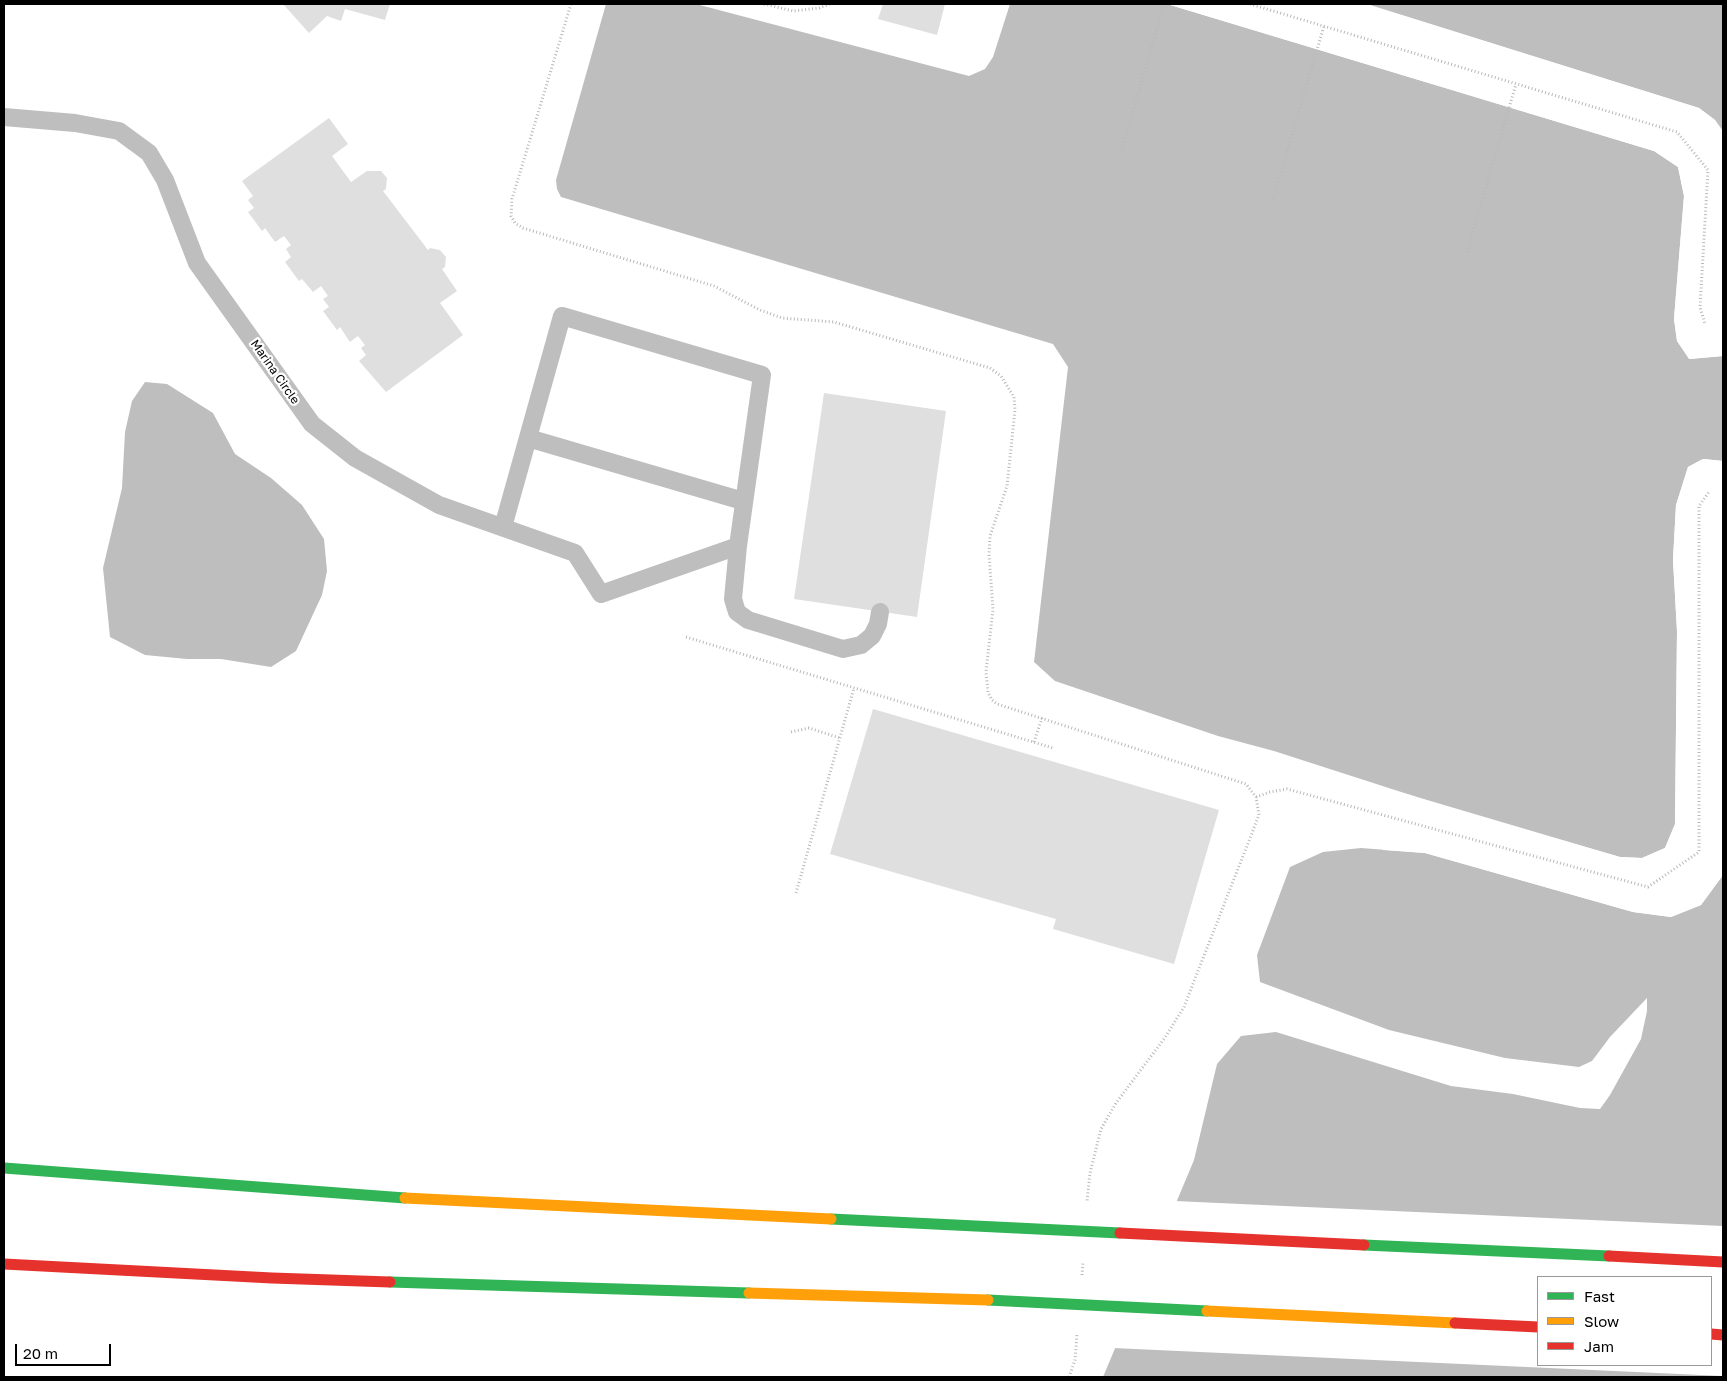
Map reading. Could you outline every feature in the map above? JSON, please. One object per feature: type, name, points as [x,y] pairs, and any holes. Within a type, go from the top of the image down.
[{"type":"highway","points":[[4,1168],[384,1197],[964,1227],[1723,1262]]},
{"type":"highway","points":[[4,1264],[281,1278],[962,1300],[1537,1327]]},
{"type":"lane","name":"Marina Circle","points":[[4,117],[75,123],[119,132],[149,153],[165,180],[197,263],[312,424],[355,458],[439,505],[575,553],[601,594],[738,546]]},
{"type":"lane","points":[[503,527],[562,316],[762,376],[738,546],[733,599],[737,612],[748,620],[843,649],[861,645],[872,636],[878,624],[880,612]]},
{"type":"lane","points":[[528,438],[744,502]]},
{"type":"path","points":[[571,4],[512,199],[511,216],[515,223],[523,228],[714,286],[760,310],[782,318],[834,322],[990,368],[1001,376],[1014,397],[1015,410],[1007,486],[990,536],[988,554],[993,609],[986,682],[992,700],[997,704],[1246,784],[1256,797],[1259,815],[1184,1007],[1164,1039],[1116,1102],[1101,1129],[1090,1172],[1087,1202]]},
{"type":"path","points":[[764,4],[793,11],[819,8],[830,4]]},
{"type":"path","points":[[1122,149],[1164,4]]},
{"type":"path","points":[[1250,4],[1677,132],[1708,170],[1700,308],[1705,324]]},
{"type":"path","points":[[1274,199],[1324,26]]},
{"type":"path","points":[[1467,252],[1516,84]]},
{"type":"path","points":[[1256,797],[1287,789],[1648,887],[1656,882],[1699,852],[1699,506],[1709,492]]},
{"type":"path","points":[[686,637],[1054,748]]},
{"type":"path","points":[[796,893],[854,688]]},
{"type":"path","points":[[1034,742],[1042,718]]},
{"type":"path","points":[[791,732],[810,728],[840,738]]},
{"type":"path","points":[[1081,1281],[1083,1261]]},
{"type":"path","points":[[1068,1377],[1075,1360],[1078,1330]]},
{"type":"shaded area","points":[[606,4],[696,4],[969,76],[985,69],[993,57],[1010,4],[1167,4],[1654,151],[1678,167],[1684,196],[1674,319],[1677,341],[1690,359],[1723,356],[1723,461],[1703,459],[1688,467],[1676,505],[1673,560],[1677,631],[1675,824],[1665,848],[1642,858],[1620,857],[1460,811],[1274,751],[1218,736],[1055,681],[1034,662],[1068,367],[1053,344],[561,197],[557,189],[556,180]]},
{"type":"shaded area","points":[[1367,4],[1723,4],[1723,131],[1715,120],[1699,108]]},
{"type":"shaded area","points":[[145,382],[167,384],[213,413],[235,454],[271,478],[302,505],[324,539],[327,571],[322,595],[296,651],[271,667],[221,659],[187,659],[145,655],[110,637],[103,568],[122,488],[125,432],[132,401]]},
{"type":"shaded area","points":[[1361,848],[1425,853],[1633,912],[1671,917],[1701,905],[1723,875],[1723,1377],[1103,1377],[1194,1160],[1217,1064],[1241,1036],[1276,1032],[1451,1086],[1513,1094],[1580,1108],[1600,1109],[1610,1095],[1641,1039],[1647,1011],[1647,998],[1610,1037],[1592,1061],[1579,1067],[1505,1058],[1389,1030],[1260,982],[1257,955],[1290,867],[1323,852]]},
{"type":"pier","points":[[1167,4],[1175,4],[1656,149],[1680,166],[1687,195],[1677,319],[1679,340],[1691,357],[1723,353],[1723,356],[1689,359],[1677,341],[1674,319],[1684,196],[1678,167],[1654,151]]},
{"type":"pier","points":[[1365,4],[1699,108],[1715,120],[1723,134],[1713,122],[1698,111]]},
{"type":"pier","points":[[1703,459],[1723,461],[1723,463],[1703,462],[1690,469],[1678,505],[1675,560],[1680,631],[1677,824],[1667,850],[1643,860],[1619,860],[1399,794],[1400,792],[1620,857],[1642,858],[1665,848],[1675,824],[1677,631],[1673,560],[1676,505],[1688,467]]},
{"type":"pier","points":[[1383,848],[1425,851],[1633,909],[1671,915],[1700,903],[1723,873],[1723,875],[1701,905],[1671,917],[1633,912],[1425,853],[1383,850]]},
{"type":"pier","points":[[1175,1201],[1723,1226],[1723,1376],[1113,1348]]},
{"type":"building","points":[[283,4],[390,4],[385,20],[345,9],[341,21],[327,16],[309,33]]},
{"type":"building","points":[[883,4],[945,4],[937,35],[878,19]]},
{"type":"building","points":[[329,118],[348,144],[332,156],[351,182],[367,171],[381,171],[387,178],[386,189],[383,191],[428,250],[430,248],[440,250],[446,257],[445,267],[442,269],[457,291],[440,303],[463,335],[386,392],[359,361],[366,355],[361,348],[365,345],[358,336],[350,342],[340,327],[337,330],[323,311],[329,307],[323,299],[328,296],[321,286],[313,292],[302,279],[299,281],[285,262],[291,257],[286,249],[291,245],[284,236],[275,242],[265,228],[262,231],[248,212],[254,208],[248,200],[253,196],[242,181]]},
{"type":"building","points":[[824,393],[946,411],[917,617],[794,599]]},
{"type":"building","points":[[873,709],[1219,810],[1174,964],[1053,929],[1056,919],[830,854]]},
{"type":"traffic: fast","points":[[4,1168],[405,1198]]},
{"type":"traffic: fast","points":[[831,1219],[1120,1233]]},
{"type":"traffic: fast","points":[[1364,1245],[1609,1256]]},
{"type":"traffic: fast","points":[[390,1282],[749,1293]]},
{"type":"traffic: fast","points":[[988,1300],[1207,1311]]},
{"type":"traffic: slow","points":[[405,1198],[831,1219]]},
{"type":"traffic: slow","points":[[749,1293],[988,1300]]},
{"type":"traffic: slow","points":[[1207,1311],[1455,1323]]},
{"type":"traffic: jam","points":[[1120,1233],[1364,1245]]},
{"type":"traffic: jam","points":[[1609,1256],[1723,1262]]},
{"type":"traffic: jam","points":[[4,1264],[272,1278],[390,1282]]},
{"type":"traffic: jam","points":[[1455,1323],[1537,1327]]},
{"type":"traffic: jam","points":[[1712,1334],[1723,1335]]}]
